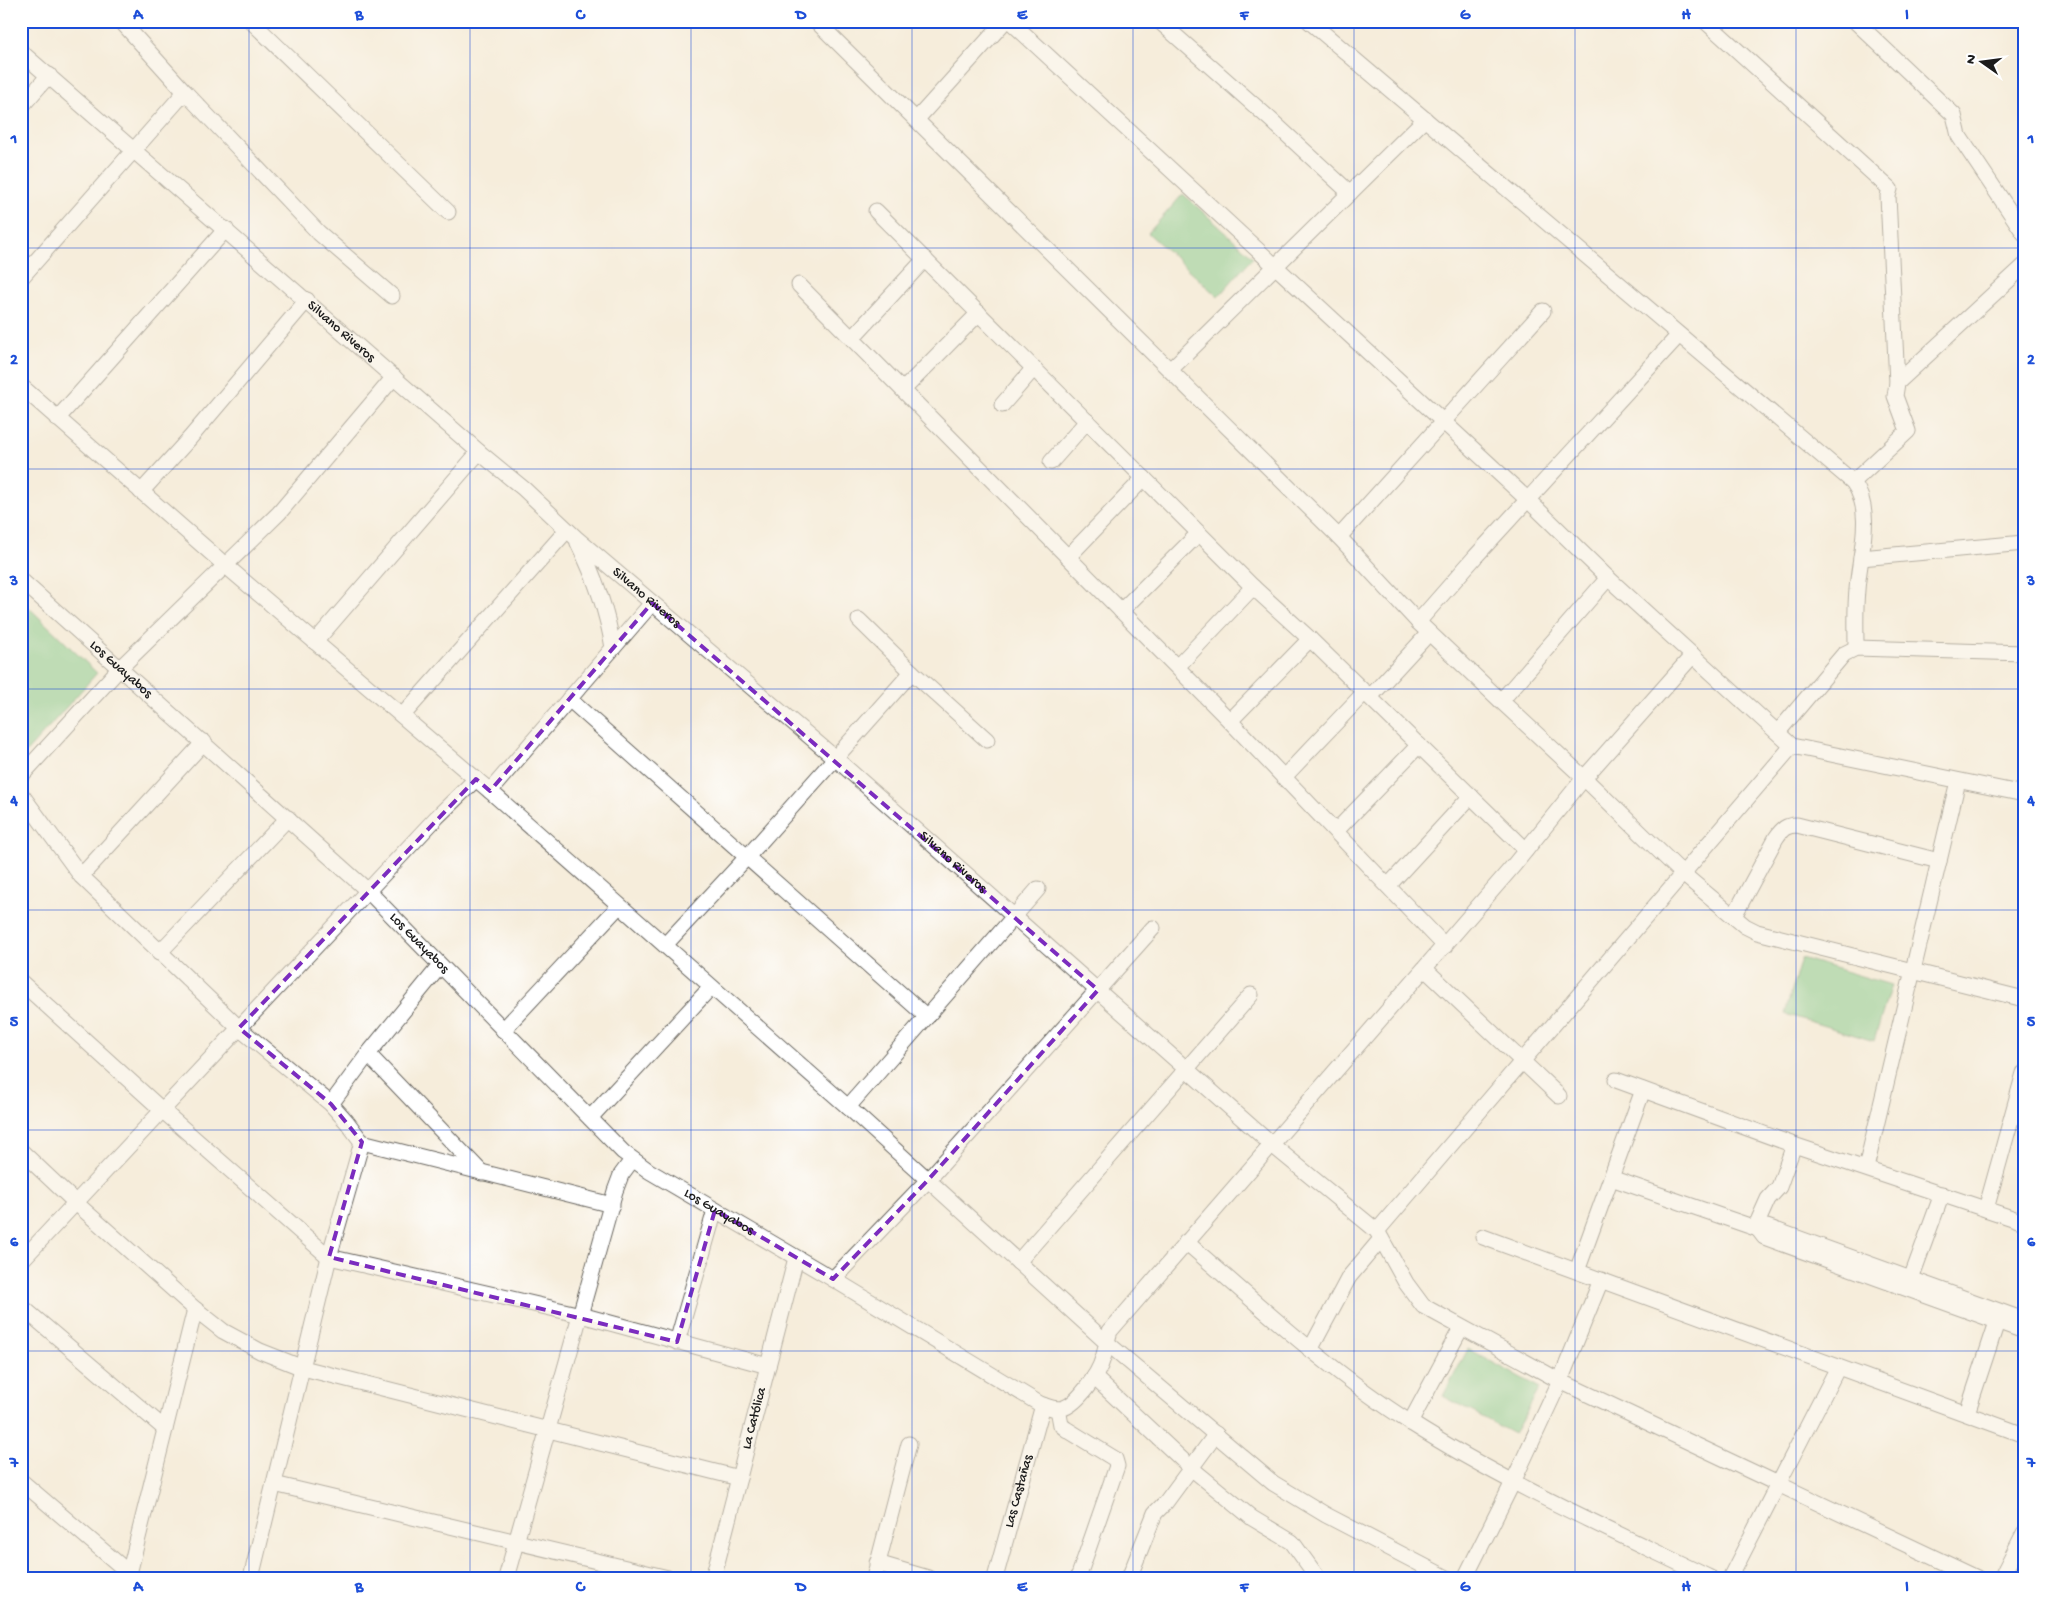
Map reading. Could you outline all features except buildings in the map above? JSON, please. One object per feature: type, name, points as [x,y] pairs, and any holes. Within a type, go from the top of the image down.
[{"type":"street","points":[[121,21],[185,92],[319,233],[392,296]]},
{"type":"street","points":[[251,21],[448,212]]},
{"type":"street","points":[[816,21],[1339,537],[1429,633],[1683,874],[1745,926],[1757,932],[2024,999]]},
{"type":"street","points":[[917,119],[1005,21]]},
{"type":"street","points":[[1010,21],[1528,500],[1608,578],[1792,746],[2024,794]]},
{"type":"street","points":[[1159,21],[1350,193]]},
{"type":"street","points":[[1309,21],[1853,482],[1861,493],[1864,511],[1857,589],[1856,648]]},
{"type":"street","points":[[1705,21],[1890,189],[1888,196],[1897,383],[1896,396],[1908,431],[1853,482]]},
{"type":"street","points":[[1856,21],[1954,115],[1959,136],[2024,233]]},
{"type":"street","name":"Silvano Riveros","points":[[21,52],[479,452],[524,489],[571,534],[835,758],[1272,1144],[1379,1235]]},
{"type":"street","points":[[21,106],[49,75]]},
{"type":"street","points":[[21,278],[135,151],[185,92]]},
{"type":"street","points":[[1170,370],[1425,119]]},
{"type":"street","points":[[876,211],[1253,587],[1310,639],[1526,850]]},
{"type":"street","points":[[57,420],[226,230]]},
{"type":"street","points":[[852,338],[925,259]]},
{"type":"street","points":[[1897,383],[2024,266]]},
{"type":"street","points":[[800,285],[1230,721],[1445,946]]},
{"type":"street","points":[[141,492],[190,438],[307,300]]},
{"type":"street","points":[[1339,537],[1542,311]]},
{"type":"street","points":[[904,390],[979,313]]},
{"type":"street","points":[[1418,622],[1679,335]]},
{"type":"street","points":[[1002,405],[1034,368]]},
{"type":"street","points":[[21,776],[120,668],[278,513],[394,377]]},
{"type":"street","points":[[21,386],[57,420],[490,791],[848,1107],[1106,1342],[1273,1483],[1292,1496],[1447,1578]]},
{"type":"street","points":[[1051,462],[1087,421]]},
{"type":"street","points":[[316,642],[479,452]]},
{"type":"street","points":[[1068,557],[1144,478]]},
{"type":"street","points":[[1122,611],[1199,533]]},
{"type":"street","points":[[403,715],[571,534],[594,576],[608,617],[613,648]]},
{"type":"street","points":[[1861,558],[2024,543]]},
{"type":"street","points":[[1501,701],[1608,578]]},
{"type":"street","name":"Los Guayabos","points":[[21,580],[204,742],[368,891],[632,1160],[1043,1405],[1058,1409]]},
{"type":"street","points":[[1177,667],[1253,587]]},
{"type":"street","points":[[490,791],[652,603]]},
{"type":"street","points":[[859,620],[912,672],[987,740]]},
{"type":"street","points":[[1284,777],[1429,633]]},
{"type":"street","points":[[1230,721],[1310,639]]},
{"type":"street","points":[[1778,732],[1844,654],[1856,648],[2024,653]]},
{"type":"street","points":[[1078,1578],[1117,1466],[1115,1459],[1066,1430],[1061,1425],[1058,1409],[1066,1408],[1085,1390],[1094,1377],[1104,1356],[1110,1331],[1445,946],[1584,778],[1693,655]]},
{"type":"street","points":[[665,945],[747,857],[912,672]]},
{"type":"street","points":[[569,699],[926,1016]]},
{"type":"street","points":[[81,876],[204,742]]},
{"type":"street","points":[[1336,831],[1419,745]]},
{"type":"street","points":[[1310,1350],[1349,1277],[1379,1235],[1523,1061],[1792,746]]},
{"type":"street","points":[[21,1261],[437,817],[476,779]]},
{"type":"street","points":[[1866,1168],[1958,781]]},
{"type":"street","points":[[21,794],[81,876],[239,1028],[331,1104],[362,1142],[612,1205]]},
{"type":"street","points":[[1388,886],[1471,796]]},
{"type":"street","points":[[159,953],[288,818]]},
{"type":"street","points":[[1734,916],[1776,838],[1789,825],[1797,825],[1939,861]]},
{"type":"street","points":[[848,1107],[1038,889]]},
{"type":"street","points":[[503,1030],[619,906]]},
{"type":"street","points":[[834,1279],[928,1180],[1153,928]]},
{"type":"street","points":[[331,1104],[368,1054],[440,966]]},
{"type":"street","points":[[1425,969],[1559,1096]]},
{"type":"street","points":[[21,982],[162,1110],[330,1257],[581,1315],[768,1366]]},
{"type":"street","points":[[590,1118],[711,987]]},
{"type":"street","points":[[1018,1262],[1251,995]]},
{"type":"street","points":[[368,1054],[483,1174]]},
{"type":"street","points":[[1986,1209],[2022,1091],[2024,1074]]},
{"type":"street","points":[[1616,1080],[1794,1145],[2024,1222]]},
{"type":"street","points":[[1577,1271],[1643,1090]]},
{"type":"street","points":[[251,1578],[330,1257],[362,1142]]},
{"type":"street","points":[[1757,1229],[1768,1199],[1779,1187],[1794,1145]]},
{"type":"street","points":[[21,1151],[76,1203],[195,1309],[223,1331],[260,1351],[303,1368],[739,1478]]},
{"type":"street","points":[[506,1578],[621,1175],[632,1160]]},
{"type":"street","points":[[1611,1178],[1757,1229],[1764,1237],[1910,1283],[1999,1316],[2024,1331]]},
{"type":"street","points":[[1910,1283],[1942,1194]]},
{"type":"street","points":[[677,1342],[715,1210]]},
{"type":"street","points":[[1379,1235],[1406,1283],[1423,1306],[1461,1328],[1560,1381],[1977,1578]]},
{"type":"street","points":[[1483,1237],[2024,1435]]},
{"type":"street","points":[[1186,1242],[1310,1350],[1410,1422],[1514,1482],[1710,1578]]},
{"type":"street","name":"La Católica","points":[[712,1578],[796,1258]]},
{"type":"street","points":[[1465,1578],[1514,1482],[1560,1381],[1601,1280]]},
{"type":"street","points":[[21,1306],[165,1429]]},
{"type":"street","points":[[21,1481],[129,1576],[195,1309]]},
{"type":"street","points":[[1999,1316],[2024,1320]]},
{"type":"street","points":[[1968,1413],[1999,1316]]},
{"type":"street","points":[[1410,1422],[1461,1328]]},
{"type":"street","points":[[1730,1578],[1838,1367]]},
{"type":"street","points":[[1094,1377],[1191,1468],[1252,1518],[1292,1542],[1318,1578]]},
{"type":"street","name":"Las Castañas","points":[[995,1578],[1043,1405]]},
{"type":"street","points":[[1129,1578],[1155,1513],[1166,1502],[1216,1434]]},
{"type":"street","points":[[909,1444],[876,1571],[928,1578]]},
{"type":"street","points":[[274,1484],[668,1578]]},
{"type":"street","points":[[2001,1578],[2024,1533]]},
{"type":"highlighted area","points":[[652,603],[1098,990],[928,1180],[833,1279],[715,1210],[677,1342],[329,1257],[362,1142],[331,1104],[239,1028],[476,779],[490,791]]},
{"type":"green space","points":[[1183,194],[1253,257],[1218,297],[1148,233]]},
{"type":"green space","points":[[21,600],[97,673],[21,758]]},
{"type":"green space","points":[[1801,958],[1891,985],[1874,1041],[1785,1014]]},
{"type":"green space","points":[[1468,1349],[1540,1388],[1514,1434],[1443,1396]]}]
